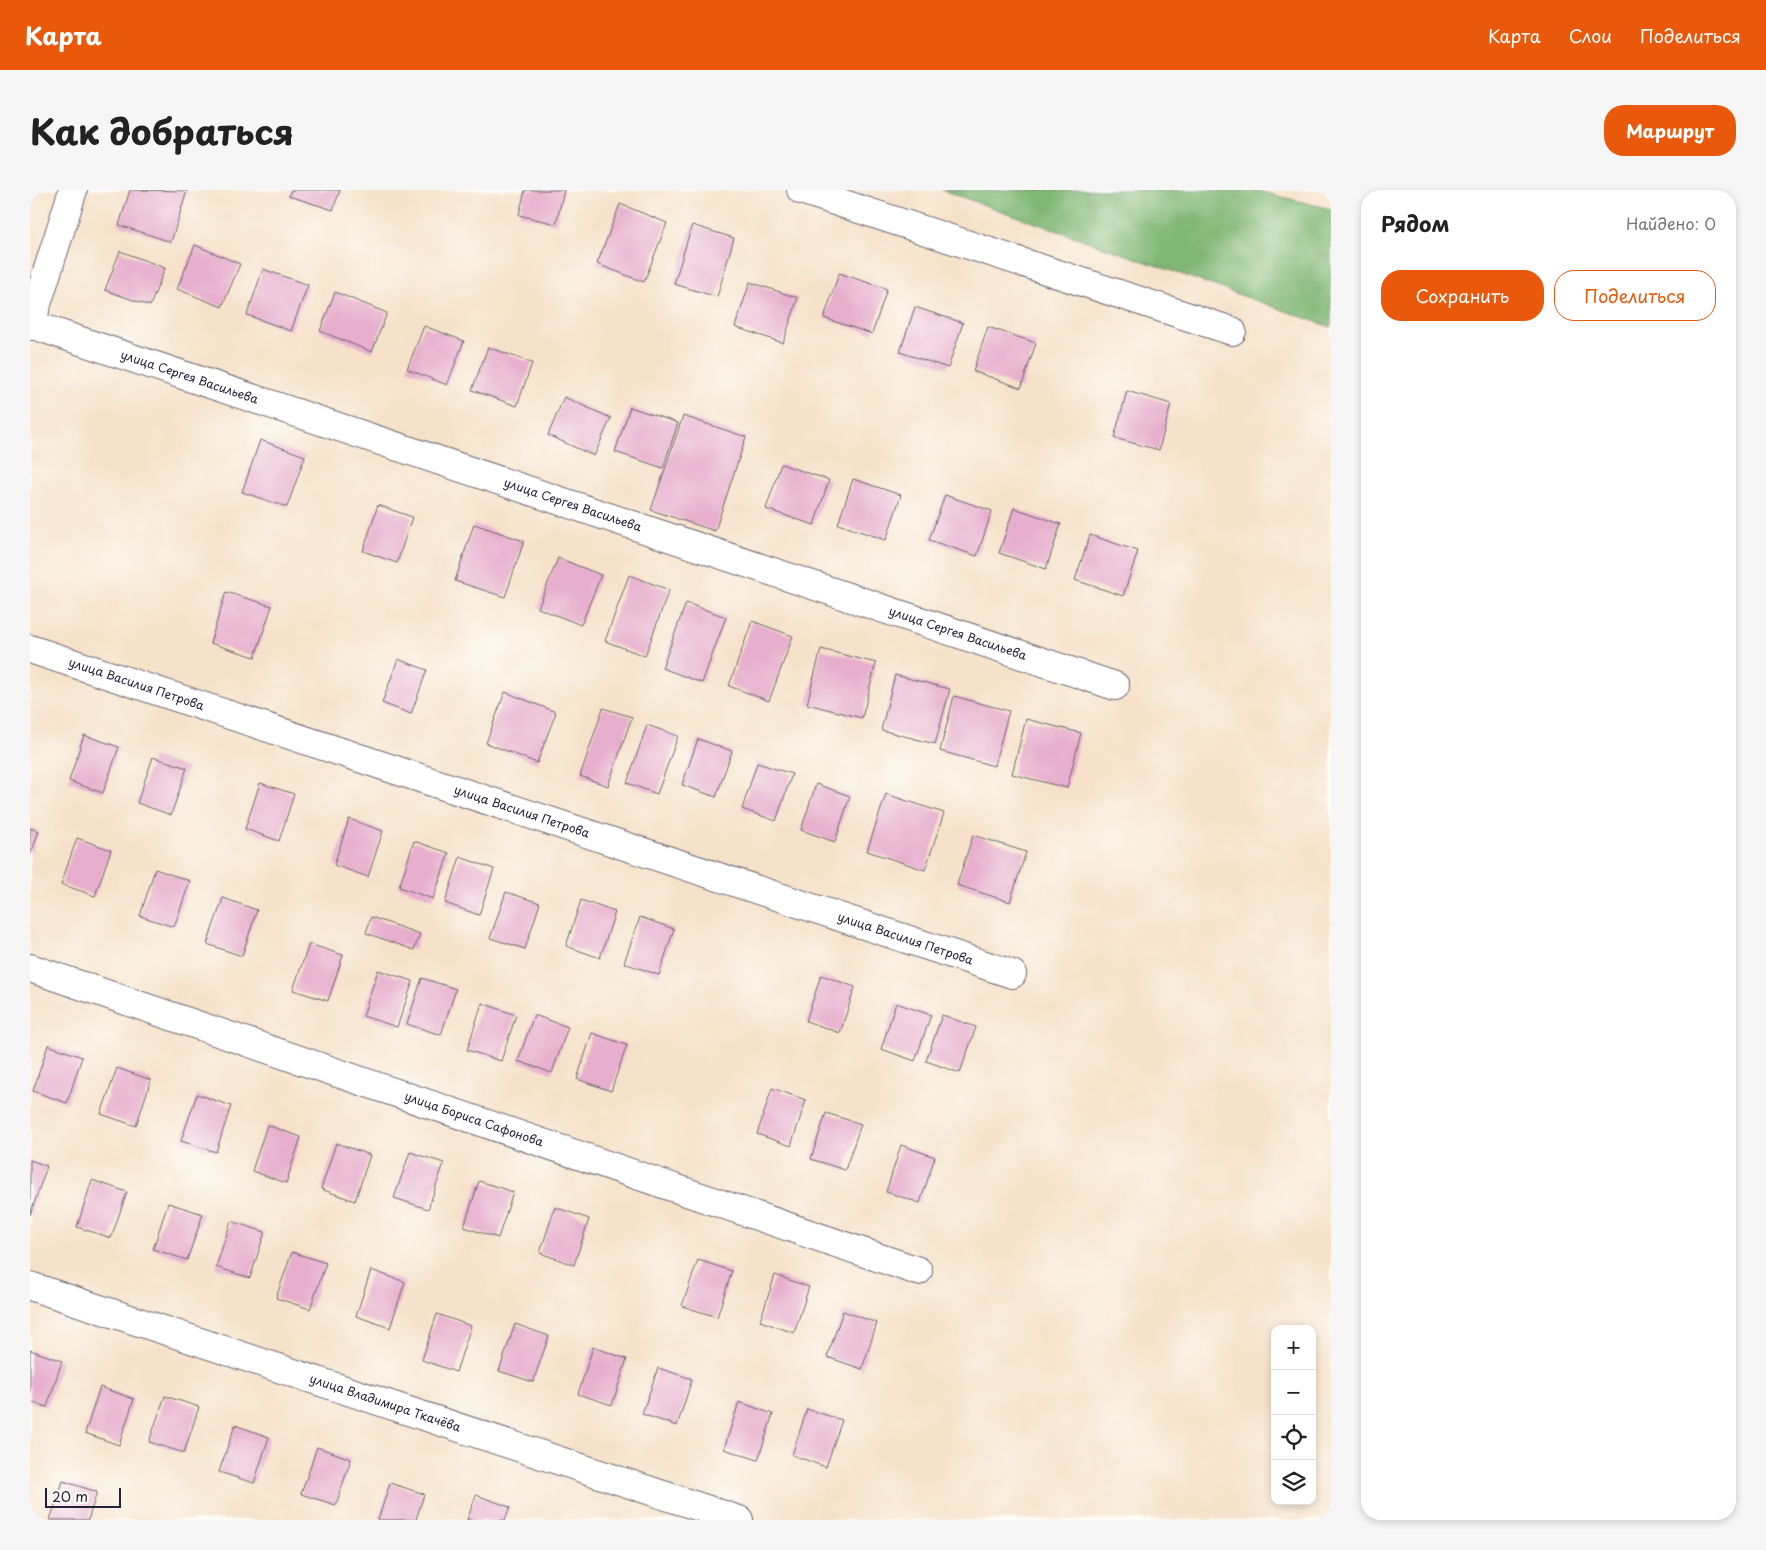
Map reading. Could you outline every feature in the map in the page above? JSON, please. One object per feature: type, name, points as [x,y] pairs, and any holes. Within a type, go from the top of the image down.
[{"type":"street","points":[[30,325],[73,190]]},
{"type":"street","points":[[801,190],[1232,331]]},
{"type":"street","name":"улица Сергея Васильева","points":[[30,325],[1115,686]]},
{"type":"street","name":"улица Василия Петрова","points":[[30,649],[1012,974]]},
{"type":"street","name":"улица Бориса Сафонова","points":[[30,968],[918,1271]]},
{"type":"street","name":"улица Владимира Ткачёва","points":[[30,1286],[739,1520]]},
{"type":"green space","points":[[942,190],[1254,190],[1331,209],[1331,327]]},
{"type":"building","points":[[130,190],[187,191],[171,242],[119,225]]},
{"type":"building","points":[[291,190],[340,190],[333,210],[289,196]]},
{"type":"building","points":[[525,190],[564,190],[556,224],[519,215]]},
{"type":"building","points":[[620,204],[667,223],[644,282],[597,264]]},
{"type":"building","points":[[692,225],[734,238],[717,297],[674,284]]},
{"type":"building","points":[[195,245],[240,264],[222,307],[177,289]]},
{"type":"building","points":[[120,251],[165,268],[150,306],[105,290]]},
{"type":"building","points":[[263,269],[308,285],[291,331],[247,315]]},
{"type":"building","points":[[839,273],[887,289],[872,334],[824,318]]},
{"type":"building","points":[[750,282],[798,298],[783,343],[735,327]]},
{"type":"building","points":[[335,292],[387,313],[372,352],[320,331]]},
{"type":"building","points":[[915,307],[963,323],[948,368],[900,352]]},
{"type":"building","points":[[424,326],[464,341],[447,385],[407,369]]},
{"type":"building","points":[[988,327],[1036,343],[1021,388],[973,371]]},
{"type":"building","points":[[488,347],[532,363],[517,406],[472,390]]},
{"type":"building","points":[[1127,391],[1171,404],[1159,450],[1114,438]]},
{"type":"building","points":[[564,397],[611,418],[594,456],[548,435]]},
{"type":"building","points":[[630,407],[678,423],[663,468],[615,452]]},
{"type":"building","points":[[683,416],[746,437],[715,531],[651,510]]},
{"type":"building","points":[[260,440],[305,456],[287,507],[242,492]]},
{"type":"building","points":[[781,464],[829,480],[814,525],[766,509]]},
{"type":"building","points":[[853,479],[901,495],[886,540],[838,524]]},
{"type":"building","points":[[945,495],[992,511],[977,556],[929,540]]},
{"type":"building","points":[[378,505],[412,517],[397,563],[363,551]]},
{"type":"building","points":[[1014,508],[1061,524],[1046,569],[999,553]]},
{"type":"building","points":[[474,524],[524,541],[505,597],[455,581]]},
{"type":"building","points":[[1090,535],[1138,551],[1123,596],[1075,580]]},
{"type":"building","points":[[558,558],[601,575],[581,625],[538,608]]},
{"type":"building","points":[[629,575],[669,590],[645,656],[605,641]]},
{"type":"building","points":[[226,592],[272,606],[255,657],[210,643]]},
{"type":"building","points":[[686,603],[726,617],[702,683],[662,668]]},
{"type":"building","points":[[752,621],[793,636],[769,701],[729,686]]},
{"type":"building","points":[[821,649],[876,663],[862,718],[807,704]]},
{"type":"building","points":[[398,659],[427,670],[411,714],[382,703]]},
{"type":"building","points":[[895,675],[950,689],[935,744],[881,730]]},
{"type":"building","points":[[505,692],[556,712],[537,763],[486,743]]},
{"type":"building","points":[[954,696],[1009,711],[994,766],[940,751]]},
{"type":"building","points":[[603,708],[632,717],[608,786],[580,776]]},
{"type":"building","points":[[1026,719],[1081,733],[1067,788],[1012,774]]},
{"type":"building","points":[[647,725],[678,736],[657,794],[627,783]]},
{"type":"building","points":[[84,735],[119,747],[103,793],[69,781]]},
{"type":"building","points":[[698,739],[732,751],[716,797],[682,785]]},
{"type":"building","points":[[153,757],[187,768],[171,815],[137,803]]},
{"type":"building","points":[[757,763],[792,774],[776,821],[742,809]]},
{"type":"building","points":[[260,783],[294,794],[279,841],[245,829]]},
{"type":"building","points":[[816,784],[850,796],[835,842],[801,830]]},
{"type":"building","points":[[886,794],[944,813],[925,870],[867,851]]},
{"type":"building","points":[[349,819],[383,831],[368,877],[334,865]]},
{"type":"building","points":[[30,828],[39,831],[30,856]]},
{"type":"building","points":[[973,835],[1026,852],[1010,902],[957,885]]},
{"type":"building","points":[[77,838],[111,850],[95,896],[61,884]]},
{"type":"building","points":[[414,841],[449,853],[433,899],[399,887]]},
{"type":"building","points":[[460,857],[494,869],[479,915],[445,903]]},
{"type":"building","points":[[155,869],[190,881],[174,927],[140,916]]},
{"type":"building","points":[[506,892],[540,903],[525,949],[490,938]]},
{"type":"building","points":[[223,898],[257,910],[242,956],[207,944]]},
{"type":"building","points":[[581,900],[615,912],[600,958],[566,946]]},
{"type":"building","points":[[371,917],[420,934],[414,950],[366,933]]},
{"type":"building","points":[[640,917],[674,929],[659,975],[624,963]]},
{"type":"building","points":[[309,944],[343,955],[328,1001],[293,990]]},
{"type":"building","points":[[378,970],[413,981],[397,1027],[363,1016]]},
{"type":"building","points":[[821,975],[855,987],[840,1033],[806,1021]]},
{"type":"building","points":[[422,978],[456,989],[441,1035],[407,1024]]},
{"type":"building","points":[[482,1003],[516,1015],[501,1061],[467,1050]]},
{"type":"building","points":[[896,1003],[931,1015],[915,1061],[881,1049]]},
{"type":"building","points":[[534,1015],[568,1027],[552,1073],[518,1061]]},
{"type":"building","points":[[942,1015],[976,1027],[960,1073],[926,1061]]},
{"type":"building","points":[[592,1033],[627,1045],[611,1091],[577,1079]]},
{"type":"building","points":[[48,1045],[82,1057],[67,1103],[33,1091]]},
{"type":"building","points":[[117,1068],[151,1080],[136,1126],[101,1114]]},
{"type":"building","points":[[772,1088],[806,1100],[791,1146],[757,1134]]},
{"type":"building","points":[[197,1094],[231,1106],[216,1152],[181,1141]]},
{"type":"building","points":[[826,1113],[861,1124],[845,1170],[811,1159]]},
{"type":"building","points":[[267,1125],[301,1137],[286,1183],[252,1171]]},
{"type":"building","points":[[336,1143],[370,1155],[355,1201],[321,1189]]},
{"type":"building","points":[[901,1145],[935,1157],[920,1203],[886,1192]]},
{"type":"building","points":[[410,1152],[444,1163],[428,1209],[394,1198]]},
{"type":"building","points":[[30,1160],[47,1166],[30,1215]]},
{"type":"building","points":[[92,1180],[127,1192],[111,1238],[77,1227]]},
{"type":"building","points":[[479,1181],[513,1192],[498,1238],[464,1227]]},
{"type":"building","points":[[168,1203],[203,1214],[187,1260],[153,1249]]},
{"type":"building","points":[[555,1207],[589,1219],[574,1265],[540,1253]]},
{"type":"building","points":[[231,1221],[265,1232],[250,1278],[216,1267]]},
{"type":"building","points":[[292,1252],[326,1263],[310,1309],[276,1298]]},
{"type":"building","points":[[698,1260],[732,1271],[717,1317],[682,1306]]},
{"type":"building","points":[[371,1270],[405,1282],[390,1328],[356,1316]]},
{"type":"building","points":[[775,1275],[809,1287],[794,1333],[760,1321]]},
{"type":"building","points":[[843,1311],[877,1323],[862,1369],[827,1357]]},
{"type":"building","points":[[437,1314],[471,1326],[456,1372],[422,1360]]},
{"type":"building","points":[[515,1324],[549,1336],[533,1382],[499,1371]]},
{"type":"building","points":[[593,1347],[627,1359],[612,1405],[578,1394]]},
{"type":"building","points":[[30,1350],[62,1361],[47,1407],[30,1402]]},
{"type":"building","points":[[658,1368],[692,1379],[677,1426],[642,1414]]},
{"type":"building","points":[[100,1387],[134,1399],[119,1445],[85,1433]]},
{"type":"building","points":[[165,1396],[199,1407],[184,1453],[149,1442]]},
{"type":"building","points":[[739,1402],[773,1414],[758,1460],[724,1449]]},
{"type":"building","points":[[807,1409],[842,1420],[826,1467],[792,1455]]},
{"type":"building","points":[[235,1425],[269,1437],[254,1483],[219,1472]]},
{"type":"building","points":[[317,1447],[351,1459],[336,1505],[301,1494]]},
{"type":"building","points":[[63,1481],[97,1492],[88,1520],[50,1520]]},
{"type":"building","points":[[390,1483],[424,1494],[416,1520],[378,1520]]},
{"type":"building","points":[[476,1495],[510,1507],[505,1520],[467,1520]]}]
